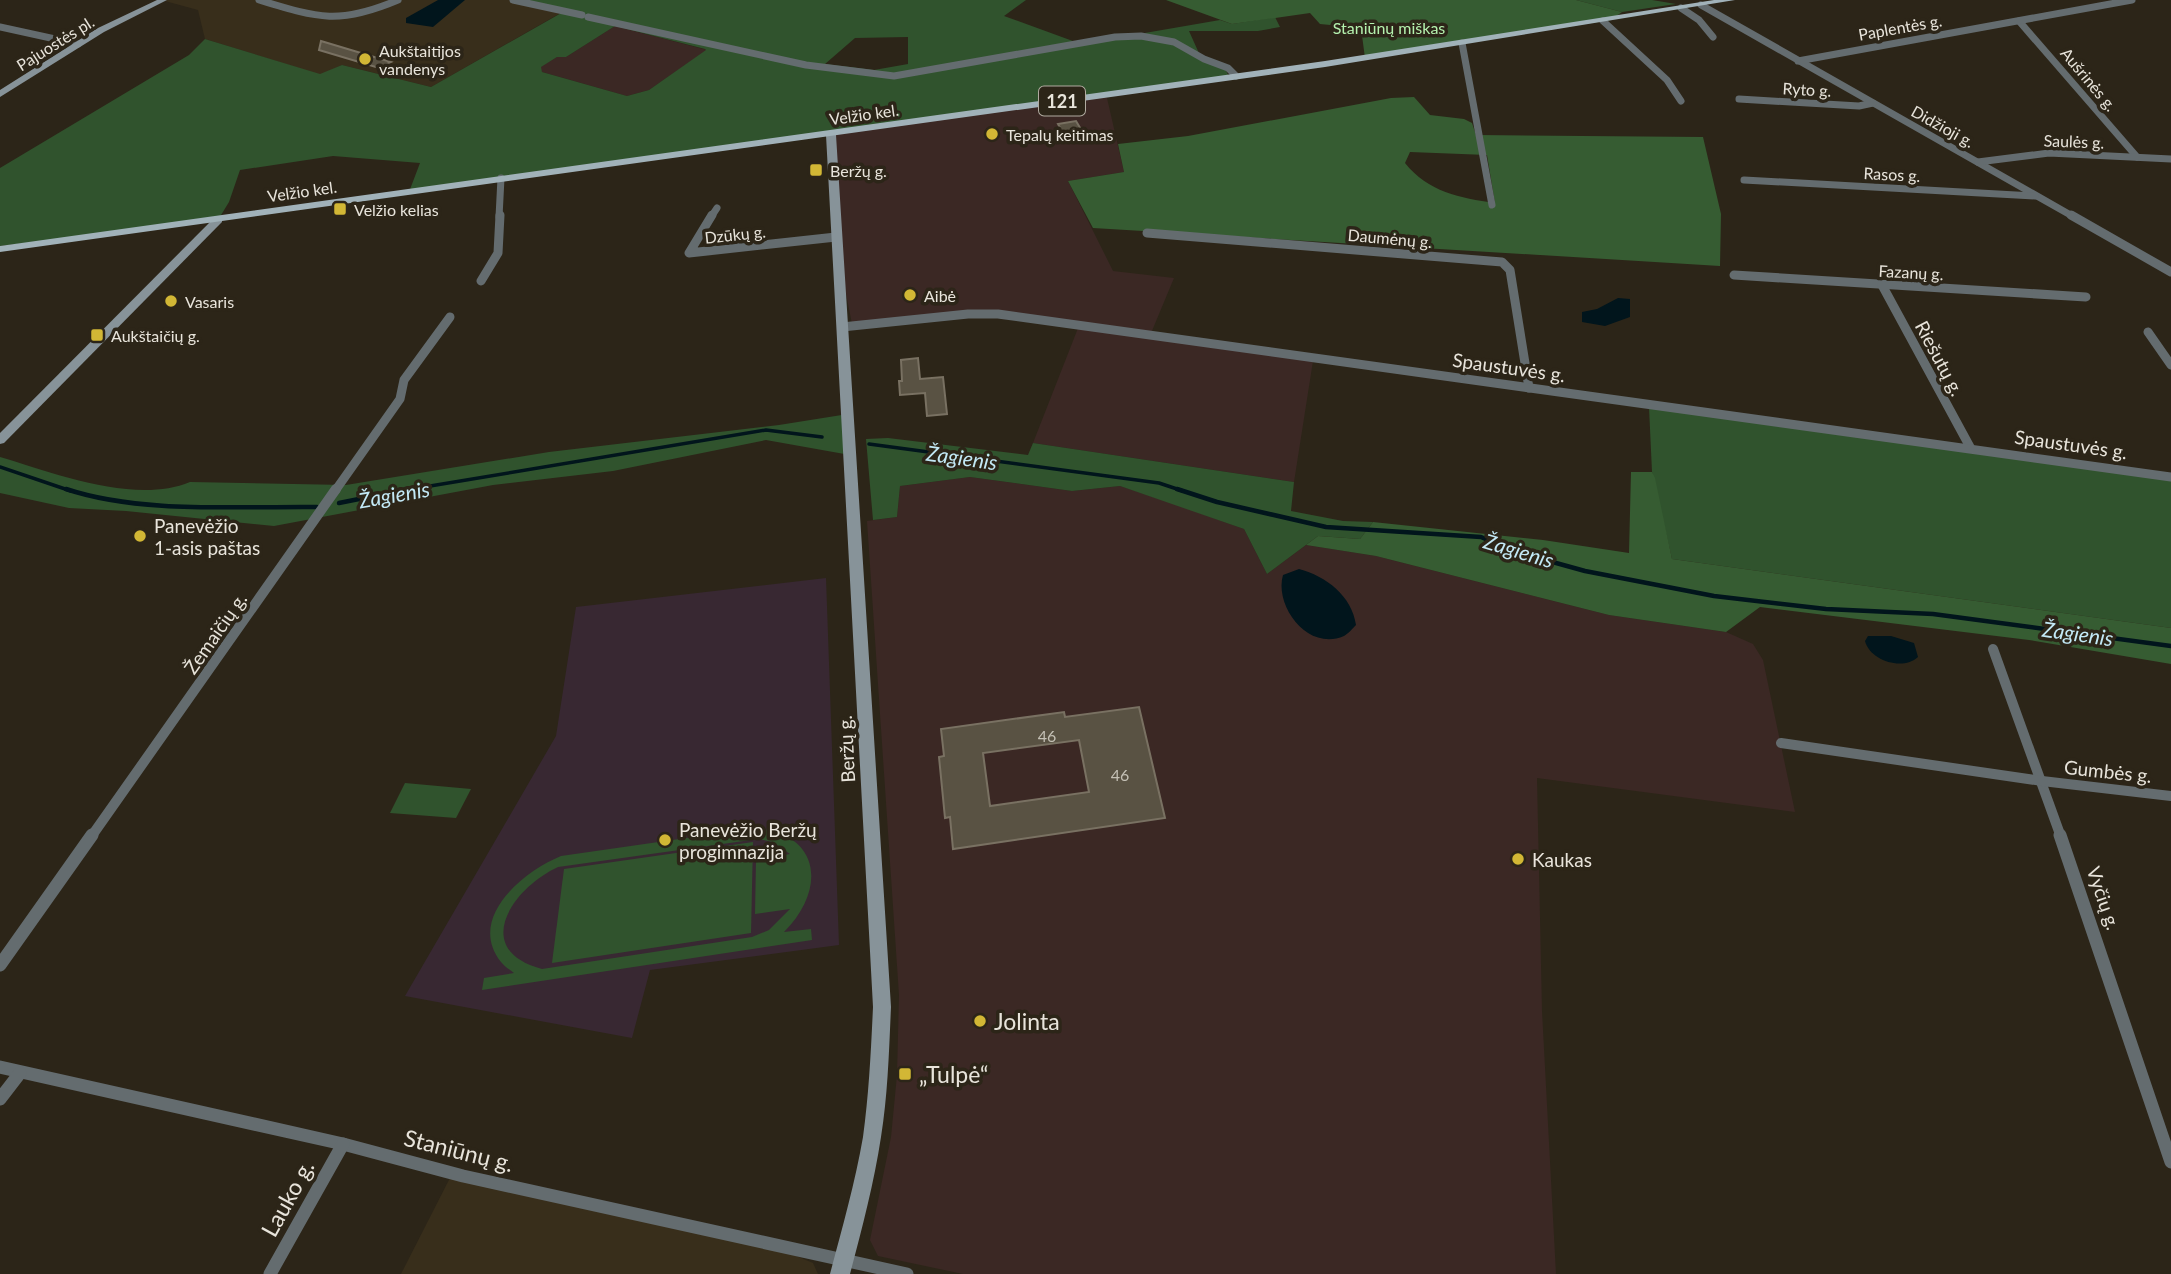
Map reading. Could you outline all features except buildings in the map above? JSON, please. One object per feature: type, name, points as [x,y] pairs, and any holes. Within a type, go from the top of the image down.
[{"type":"main road","name":"Pajuostės pl.","points":[[0,94],[116,22],[163,0]]},
{"type":"main road","name":"Velžio kel.","points":[[0,249],[501,178],[831,135],[1462,43],[1731,0]]},
{"type":"main road","name":"Beržų g.","points":[[831,135],[882,1007],[879,1080],[872,1138],[842,1267]]},
{"type":"main road","points":[[0,440],[218,220]]},
{"type":"street","points":[[259,0],[326,20],[366,14],[398,0]]},
{"type":"street","points":[[513,0],[806,65],[894,76],[1115,37],[1141,36],[1184,46],[1198,56],[1228,68],[1236,76]]},
{"type":"street","name":"Paplentės g.","points":[[1798,61],[2132,0]]},
{"type":"street","name":"Didžioji g.","points":[[1701,5],[2171,272]]},
{"type":"street","points":[[1681,8],[1699,20],[1713,37]]},
{"type":"street","points":[[1602,21],[1667,80],[1681,101]]},
{"type":"street","name":"Aušrinės g.","points":[[2019,21],[2137,157]]},
{"type":"street","points":[[0,27],[78,44]]},
{"type":"street","points":[[1462,43],[1492,205]]},
{"type":"street","name":"Ryto g.","points":[[1739,99],[1859,106],[1873,103]]},
{"type":"street","name":"Saulės g.","points":[[1978,162],[2034,154],[2171,159]]},
{"type":"street","points":[[481,281],[498,253],[501,178]]},
{"type":"street","name":"Rasos g.","points":[[1744,180],[2038,196]]},
{"type":"street","name":"Dzūkų g.","points":[[717,208],[689,253],[836,237]]},
{"type":"street","name":"Daumėnų g.","points":[[1147,233],[1502,262],[1510,270],[1529,387]]},
{"type":"street","name":"Fazanų g.","points":[[1734,275],[2086,297]]},
{"type":"street","name":"Riešutų g.","points":[[1882,285],[1970,447]]},
{"type":"street","name":"Spaustuvės g.","points":[[842,327],[968,314],[998,314],[2171,477]]},
{"type":"street","name":"Žemaičių g.","points":[[0,965],[400,399],[404,380],[450,317]]},
{"type":"street","points":[[2148,332],[2171,365]]},
{"type":"street","name":"Vyčių g.","points":[[1993,649],[2095,931],[2171,1162]]},
{"type":"street","name":"Gumbės g.","points":[[1781,743],[2042,782],[2171,796]]},
{"type":"street","name":"Staniūnų g.","points":[[0,1068],[343,1144],[463,1176],[842,1267],[907,1274]]},
{"type":"street","points":[[0,1099],[20,1073]]},
{"type":"street","name":"Lauko g.","points":[[270,1274],[343,1144]]},
{"type":"shaded area","points":[[513,0],[564,11],[431,87],[342,65],[321,75],[205,39],[198,10],[165,1]]},
{"type":"shaded area","points":[[615,26],[707,50],[649,90],[627,96],[542,72],[540,67],[557,57],[566,57]]},
{"type":"shaded area","points":[[1101,96],[1107,98],[1124,172],[1068,181],[1113,271],[1174,278],[1149,338],[1313,361],[1294,482],[1033,443],[1080,323],[998,311],[852,324],[837,248],[831,135]]},
{"type":"shaded area","points":[[970,477],[1072,491],[1120,486],[1244,529],[1267,574],[1306,545],[1376,556],[1609,615],[1726,632],[1753,644],[1763,660],[1795,812],[1537,778],[1542,1011],[1556,1274],[963,1274],[878,1256],[870,1240],[891,1137],[897,1075],[899,995],[867,521],[897,517],[900,486]]},
{"type":"shaded area","name":"Panevėžio Beržų progimnazija","points":[[826,578],[839,945],[650,970],[632,1038],[405,996],[556,736],[576,607]]},
{"type":"shaded area","points":[[452,1174],[760,1241],[813,1263],[818,1274],[401,1274]]},
{"type":"green space","points":[[513,0],[1026,0],[1004,16],[1081,44],[1220,20],[1232,24],[1275,17],[1280,27],[1258,31],[1189,31],[1202,60],[1225,68],[1228,75],[1236,76],[409,192],[420,163],[333,156],[240,170],[229,202],[218,220],[0,246],[0,168],[189,55],[205,39],[320,74],[342,65],[431,87],[563,12]],"holes":[[[615,26],[705,49],[706,50],[649,90],[627,96],[542,72],[541,67],[557,57],[566,57]],[[908,37],[908,64],[874,70],[825,64],[855,38]]]},
{"type":"green space","name":"Staniūnų miškas","points":[[1166,0],[1576,0],[1622,12],[1611,20],[1365,58],[1361,28],[1320,24],[1310,13],[1232,24]]},
{"type":"green space","points":[[1576,0],[1652,0],[1676,4],[1622,12]]},
{"type":"green space","points":[[1414,97],[1430,115],[1464,119],[1472,123],[1476,135],[1703,137],[1721,214],[1720,266],[1093,228],[1068,181],[1124,172],[1118,144],[1188,136],[1391,98]],"holes":[[[1410,152],[1487,155],[1495,203],[1457,196],[1434,187],[1405,163]]]},
{"type":"green space","points":[[1649,407],[2171,479],[2171,628],[1672,559],[1652,472]]},
{"type":"green space","points":[[848,414],[850,455],[766,440],[613,471],[493,485],[274,526],[69,508],[0,493],[0,457],[69,478],[120,488],[145,490],[190,482],[346,485],[549,452],[779,425]]},
{"type":"green space","points":[[888,438],[1028,455],[1033,443],[1294,482],[1291,511],[1343,521],[1373,522],[1360,539],[1318,536],[1267,574],[1244,529],[1120,486],[1072,491],[970,477],[900,486],[897,517],[873,520],[866,439]]},
{"type":"green space","points":[[1631,472],[1652,472],[1655,478],[1672,559],[2171,628],[2171,664],[2029,640],[1760,607],[1726,632],[1609,615],[1376,556],[1306,545],[1318,536],[1360,539],[1373,522],[1543,540],[1629,553]]},
{"type":"green space","points":[[405,783],[471,789],[456,818],[390,813]]},
{"type":"green space","points":[[756,828],[778,833],[794,841],[805,853],[810,867],[811,883],[797,916],[784,932],[811,929],[812,940],[482,990],[484,978],[514,973],[501,962],[492,945],[490,929],[495,913],[504,898],[517,885],[546,863],[561,856]],"holes":[[[758,839],[773,842],[790,854],[756,860],[755,914],[790,909],[769,930],[752,937],[542,969],[520,960],[508,948],[503,934],[506,919],[514,904],[541,877],[558,867]]]},
{"type":"green space","points":[[753,842],[751,933],[552,963],[564,869]]},
{"type":"water","points":[[438,0],[465,0],[433,27],[406,23],[406,18]]},
{"type":"water","points":[[1618,298],[1630,299],[1630,317],[1605,326],[1582,322],[1582,312],[1597,309]]},
{"type":"water","points":[[1299,569],[1328,582],[1343,596],[1354,615],[1356,625],[1346,635],[1331,639],[1318,638],[1307,632],[1289,612],[1284,600],[1283,575]]},
{"type":"water","points":[[1868,636],[1891,636],[1914,643],[1918,657],[1904,663],[1880,659],[1868,648],[1865,641]]},
{"type":"waterway","name":"Žagienis","points":[[400,491],[766,430],[822,437]]},
{"type":"waterway","name":"Žagienis","points":[[869,444],[1159,483],[1177,489]]},
{"type":"waterway","name":"Žagienis","points":[[0,467],[71,491]]},
{"type":"waterway","name":"Žagienis","points":[[66,489],[95,497],[157,505],[317,507]]},
{"type":"waterway","name":"Žagienis","points":[[339,503],[409,489]]},
{"type":"waterway","name":"Žagienis","points":[[1177,489],[1217,502],[1326,527],[1481,537],[1513,551],[1585,571],[1714,596],[1826,609],[1933,614],[2171,646]]},
{"type":"waterway","name":"Žagienis","points":[[1177,489],[1183,491]]},
{"type":"place","name":"Aukštaitijos vandenys","points":[[365,59]]},
{"type":"place","name":"Tepalų keitimas","points":[[992,134]]},
{"type":"place","name":"Beržų g.","points":[[816,170]]},
{"type":"place","name":"Velžio kelias","points":[[340,209]]},
{"type":"place","name":"Aibė","points":[[910,295]]},
{"type":"place","name":"Vasaris","points":[[171,301]]},
{"type":"place","name":"Aukštaičių g.","points":[[97,335]]},
{"type":"place","name":"Panevėžio 1-asis paštas","points":[[140,536]]},
{"type":"place","name":"Panevėžio Beržų progimnazija","points":[[665,840]]},
{"type":"place","name":"Kaukas","points":[[1518,859]]},
{"type":"place","name":"Jolinta","points":[[980,1021]]},
{"type":"place","name":"„Tulpė“","points":[[905,1074]]}]
